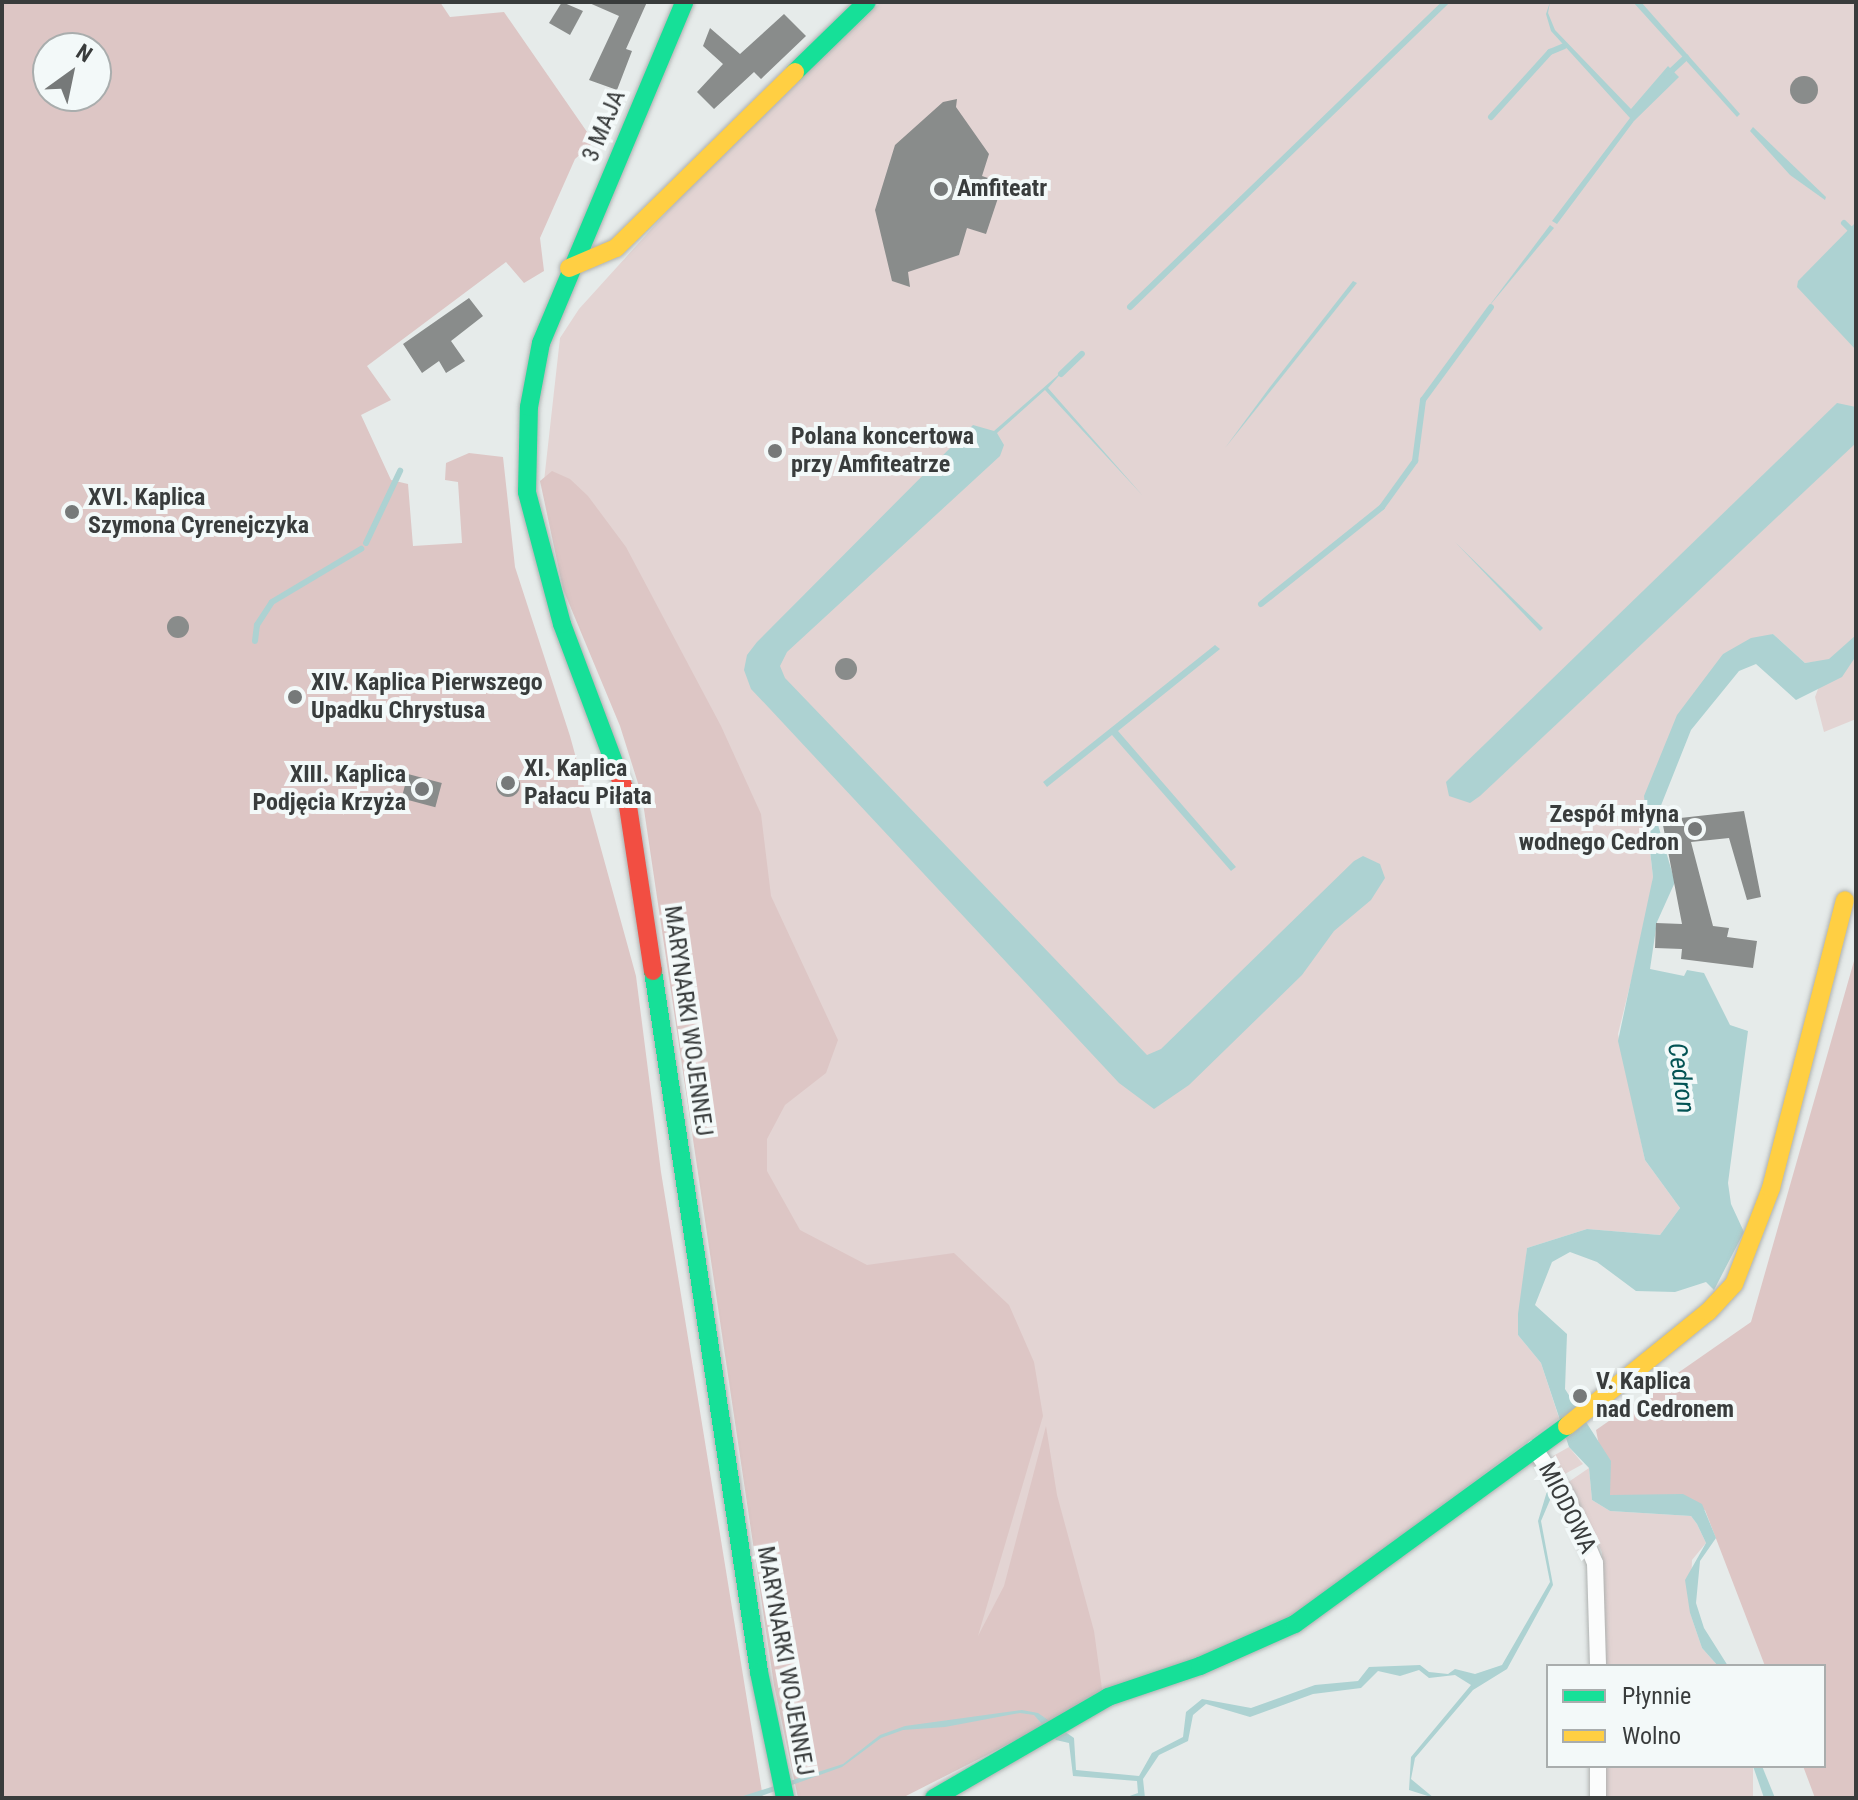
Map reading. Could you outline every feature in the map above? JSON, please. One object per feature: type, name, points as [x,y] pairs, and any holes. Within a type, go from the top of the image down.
[{"type":"main road","name":"3 MAJA","points":[[569,268],[684,2]]},
{"type":"main road","points":[[569,268],[616,248],[867,2]]},
{"type":"main road","name":"MARYNARKI WOJENNEJ","points":[[569,268],[536,360],[527,492],[562,624],[624,780],[759,1672],[785,1798]]},
{"type":"main road","points":[[934,1798],[1108,1697],[1200,1666],[1295,1624],[1602,1400],[1734,1284],[1771,1188],[1845,900]]},
{"type":"street","name":"MIODOWA","points":[[1534,1448],[1566,1495],[1595,1563],[1598,1664]]},
{"type":"street","points":[[1598,1768],[1598,1798]]},
{"type":"shaded area","points":[[2,2],[440,2],[450,17],[504,12],[594,142],[575,159],[540,238],[544,271],[524,283],[506,262],[367,366],[391,400],[361,415],[391,480],[408,484],[413,546],[462,543],[458,482],[445,480],[446,463],[469,453],[503,457],[515,567],[570,736],[636,976],[661,1172],[763,1798],[2,1798]]},
{"type":"shaded area","points":[[881,2],[1856,2],[1856,719],[1824,732],[1815,697],[1829,660],[1805,663],[1773,634],[1723,654],[1647,824],[1653,877],[1649,908],[1618,1034],[1645,1160],[1680,1208],[1660,1235],[1587,1229],[1527,1248],[1518,1335],[1541,1363],[1559,1418],[1290,1619],[886,1798],[644,782],[544,481],[560,338],[579,309],[703,172]]},
{"type":"shaded area","points":[[552,471],[570,479],[588,496],[626,547],[721,726],[761,814],[771,896],[838,1040],[826,1073],[785,1105],[767,1139],[767,1171],[800,1230],[867,1265],[954,1253],[1009,1305],[1034,1362],[1043,1416],[978,1636],[1004,1586],[1046,1426],[1057,1495],[1094,1631],[1103,1696],[902,1798],[798,1798],[774,1685],[642,796],[620,726],[563,589],[540,481]]},
{"type":"shaded area","points":[[1856,954],[1856,1798],[1815,1798],[1804,1768],[1826,1768],[1826,1664],[1764,1664],[1705,1510],[1609,1496],[1596,1430],[1751,1322]]},
{"type":"shaded area","points":[[1569,1447],[1583,1464],[1563,1475],[1553,1456]]},
{"type":"shaded area","points":[[1589,1468],[1592,1500],[1610,1511],[1691,1516],[1706,1543],[1692,1560],[1690,1613],[1702,1648],[1716,1664],[1604,1664],[1602,1552],[1567,1483]]},
{"type":"shaded area","points":[[1605,1768],[1753,1768],[1753,1798],[1605,1798]]},
{"type":"water","points":[[1550,2],[1548,13],[1555,30],[1631,109],[1668,66],[1679,77],[1634,121],[1557,224],[1552,221],[1630,118],[1551,31],[1546,14]]},
{"type":"water","points":[[1633,2],[1641,2],[1740,114],[1737,117]]},
{"type":"water","points":[[1753,127],[1826,197],[1825,200],[1790,175],[1750,131]]},
{"type":"water","points":[[1856,222],[1856,350],[1797,287],[1798,281]]},
{"type":"water","points":[[1550,225],[1554,228],[1486,310]]},
{"type":"water","points":[[1353,281],[1357,283],[1225,448],[1270,387]]},
{"type":"water","points":[[1065,369],[1048,388],[1143,496],[1045,390],[997,433],[1004,445],[1000,456],[787,652],[780,666],[785,678],[1147,1055],[1161,1049],[1354,861],[1363,856],[1380,864],[1385,878],[1371,900],[1334,931],[1302,975],[1189,1085],[1154,1109],[1119,1083],[751,689],[744,670],[747,655],[757,642],[973,425],[994,431]]},
{"type":"water","points":[[1837,403],[1856,407],[1856,443],[1480,796],[1470,803],[1449,796],[1446,782]]},
{"type":"water","points":[[1455,542],[1543,628],[1540,631]]},
{"type":"water","name":"Cedron","points":[[1773,634],[1805,663],[1829,659],[1856,635],[1856,656],[1842,677],[1796,700],[1756,664],[1739,671],[1691,730],[1656,818],[1675,882],[1657,922],[1650,969],[1684,976],[1687,970],[1704,973],[1730,1025],[1748,1031],[1728,1183],[1731,1204],[1744,1232],[1714,1290],[1706,1282],[1675,1292],[1636,1291],[1597,1262],[1570,1252],[1552,1262],[1535,1305],[1567,1334],[1565,1389],[1611,1461],[1610,1495],[1683,1494],[1702,1504],[1716,1538],[1700,1561],[1696,1603],[1704,1628],[1727,1664],[1716,1664],[1702,1648],[1690,1613],[1685,1580],[1706,1543],[1697,1524],[1691,1516],[1610,1511],[1592,1500],[1589,1468],[1569,1447],[1541,1363],[1518,1335],[1518,1314],[1527,1248],[1587,1229],[1660,1235],[1680,1208],[1645,1160],[1618,1041],[1653,877],[1644,796],[1677,715],[1723,654],[1751,638]]},
{"type":"water","points":[[1215,645],[1220,649],[1118,731],[1236,867],[1231,871],[1112,735],[1047,787],[1043,782]]},
{"type":"water","points":[[1563,1475],[1567,1483],[1553,1493],[1541,1521],[1553,1585],[1507,1669],[1473,1690],[1415,1758],[1411,1779],[1434,1798],[1409,1790],[1411,1757],[1471,1685],[1455,1675],[1429,1678],[1419,1670],[1400,1676],[1378,1671],[1361,1688],[1313,1694],[1250,1717],[1206,1704],[1193,1715],[1188,1741],[1159,1755],[1143,1779],[1145,1798],[1124,1798],[1138,1793],[1137,1781],[1073,1776],[1069,1743],[1056,1740],[1034,1715],[1020,1713],[945,1727],[903,1730],[881,1738],[842,1767],[756,1798],[737,1798],[843,1764],[880,1735],[905,1726],[1022,1710],[1038,1713],[1074,1738],[1076,1770],[1139,1776],[1152,1753],[1183,1737],[1186,1712],[1202,1699],[1251,1708],[1315,1685],[1358,1681],[1369,1667],[1420,1665],[1429,1672],[1448,1674],[1455,1669],[1475,1674],[1502,1665],[1550,1582],[1538,1521],[1548,1488]]},
{"type":"water","points":[[1754,1768],[1763,1768],[1775,1798],[1764,1798]]},
{"type":"building","points":[[562,2],[583,11],[570,35],[549,23]]},
{"type":"building","points":[[587,2],[647,2],[626,49],[632,51],[617,90],[589,80],[619,16]]},
{"type":"building","points":[[784,14],[806,36],[761,79],[754,72],[714,109],[697,92],[723,64],[703,46],[710,28],[740,54]]},
{"type":"building","points":[[1804,76],[1814,80],[1818,90],[1814,100],[1804,104],[1794,100],[1790,90],[1794,80]]},
{"type":"building","name":"Amfiteatr","points":[[957,99],[956,107],[989,154],[982,176],[1003,183],[986,234],[967,228],[959,255],[908,272],[910,287],[892,281],[875,210],[895,145],[943,102]]},
{"type":"building","points":[[469,298],[483,316],[451,341],[465,361],[446,373],[439,361],[422,373],[403,344]]},
{"type":"building","points":[[178,616],[186,619],[189,627],[186,635],[178,638],[170,635],[167,627],[170,619]]},
{"type":"building","points":[[846,658],[854,661],[857,669],[854,677],[846,680],[838,677],[835,669],[838,661]]},
{"type":"building","points":[[508,773],[519,780],[520,785],[513,796],[508,797],[497,790],[496,785],[503,774]]},
{"type":"building","name":"XIII. Kaplica Podjęcia Krzyża","points":[[408,774],[442,783],[435,807],[402,798]]},
{"type":"building","points":[[1744,811],[1761,897],[1747,900],[1729,838],[1691,842],[1713,926],[1729,928],[1727,937],[1757,941],[1753,968],[1681,959],[1682,949],[1655,948],[1656,923],[1682,924],[1662,820]]},
{"type":"waterway","points":[[1130,307],[1446,2]]},
{"type":"waterway","points":[[1491,117],[1550,52],[1564,46]]},
{"type":"waterway","points":[[1667,75],[1686,57]]},
{"type":"waterway","points":[[1844,223],[1850,229]]},
{"type":"waterway","points":[[1261,604],[1382,507],[1415,461],[1423,400],[1491,307]]},
{"type":"waterway","points":[[1061,374],[1082,354]]},
{"type":"waterway","points":[[366,543],[400,471]]},
{"type":"waterway","points":[[255,641],[257,625],[272,602],[361,549]]},
{"type":"traffic: fast","points":[[618,773],[562,624],[527,492],[529,407],[541,343],[684,2]]},
{"type":"traffic: fast","points":[[795,72],[867,2]]},
{"type":"traffic: fast","points":[[653,971],[759,1672],[785,1798]]},
{"type":"traffic: fast","points":[[934,1798],[1108,1697],[1200,1666],[1295,1624],[1567,1426]]},
{"type":"traffic: slow","points":[[569,268],[616,248],[795,72]]},
{"type":"traffic: slow","points":[[1567,1426],[1708,1312],[1734,1284],[1771,1188],[1845,900]]},
{"type":"traffic: jam","points":[[618,773],[626,793],[653,971]]},
{"type":"place","name":"Amfiteatr","points":[[941,189]]},
{"type":"place","name":"Polana koncertowa przy Amfiteatrze","points":[[775,451]]},
{"type":"place","name":"XVI. Kaplica Szymona Cyrenejczyka","points":[[72,512]]},
{"type":"place","name":"XIV. Kaplica Pierwszego Upadku Chrystusa","points":[[295,697]]},
{"type":"place","name":"XI. Kaplica Pałacu Piłata","points":[[508,783]]},
{"type":"place","name":"XIII. Kaplica Podjęcia Krzyża","points":[[422,789]]},
{"type":"place","name":"Zespół młyna wodnego Cedron","points":[[1695,829]]},
{"type":"place","name":"V. Kaplica nad Cedronem","points":[[1580,1396]]}]
